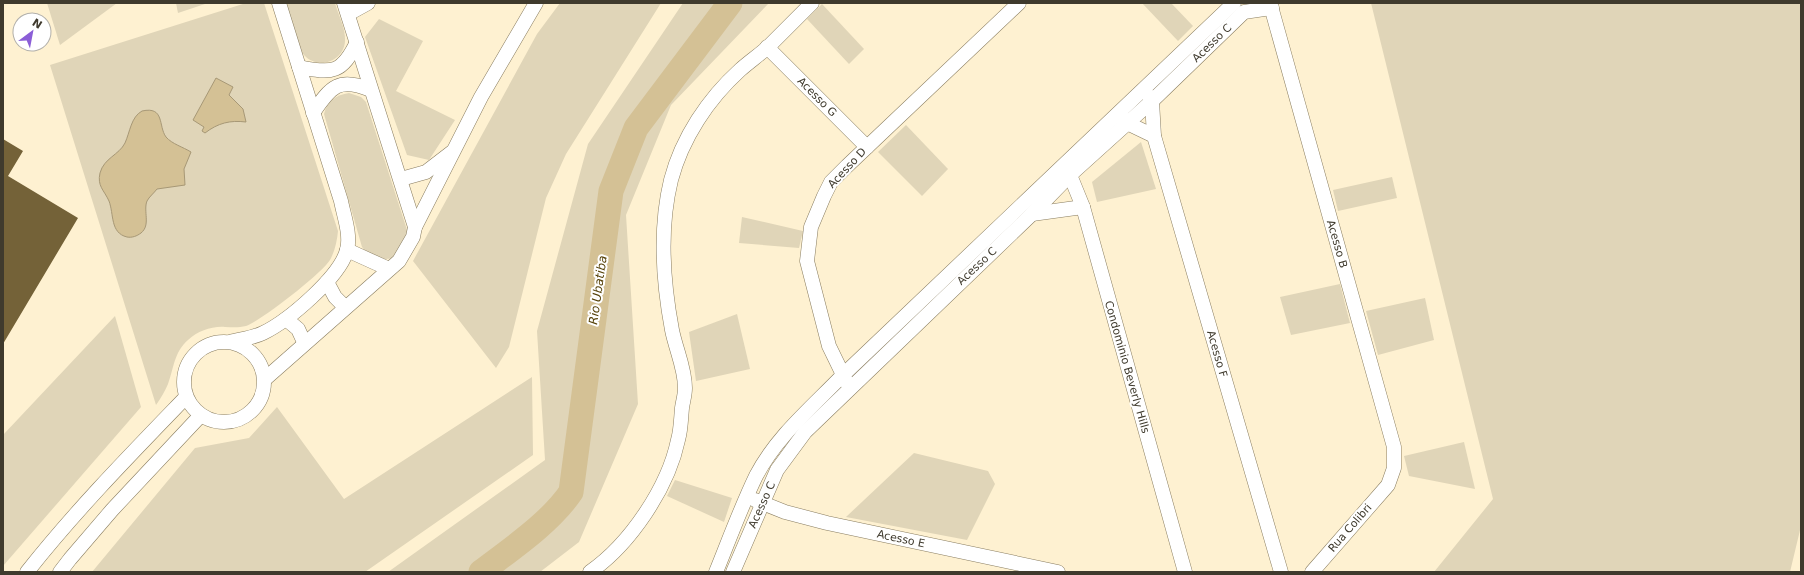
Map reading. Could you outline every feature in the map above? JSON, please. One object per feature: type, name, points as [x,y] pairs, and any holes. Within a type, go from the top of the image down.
[{"type":"street","points":[[230,342],[243,346],[254,355],[261,366],[265,379],[264,392],[259,404],[250,414],[238,420],[226,423],[212,421],[200,415],[192,407],[186,397],[184,385],[185,373],[189,362],[196,352],[207,346],[218,342],[230,342],[262,333],[286,319],[327,282],[342,262],[347,250],[346,226],[341,201],[279,3]]},
{"type":"street","points":[[368,3],[346,8],[415,227]]},
{"type":"street","points":[[265,379],[304,342],[399,261],[413,237],[415,227],[481,97],[536,3]]},
{"type":"street","points":[[590,572],[617,548],[657,494],[668,470],[679,439],[685,389],[682,368],[672,330],[663,251],[665,214],[671,179],[679,157],[702,113],[739,71],[767,48],[812,3]]},
{"type":"street","name":"Acesso D","points":[[846,382],[829,346],[807,261],[809,238],[824,196],[831,182],[1019,3]]},
{"type":"street","points":[[1239,6],[1271,6]]},
{"type":"street","name":"Acesso C","points":[[733,572],[777,470],[796,442],[846,382],[1066,170],[1123,118],[1145,89],[1239,6]]},
{"type":"street","name":"Acesso C","points":[[1123,118],[1152,101],[1239,6]]},
{"type":"street","name":"Acesso B","points":[[1271,6],[1394,447],[1394,468],[1388,485]]},
{"type":"street","points":[[299,67],[328,71],[340,67],[349,58],[357,42]]},
{"type":"street","name":"Acesso G","points":[[767,48],[867,147]]},
{"type":"street","points":[[313,113],[332,87],[344,83],[356,84],[371,90]]},
{"type":"street","name":"Acesso F","points":[[1145,89],[1152,101],[1154,136],[1281,572]]},
{"type":"street","points":[[1123,118],[1154,136]]},
{"type":"street","points":[[401,179],[426,172],[455,149]]},
{"type":"street","name":"Acesso C","points":[[716,572],[757,476],[781,441],[1032,214],[1066,170]]},
{"type":"street","name":"Condominio Beverly Hills","points":[[1066,170],[1083,207],[1185,572]]},
{"type":"street","points":[[1032,214],[1083,207]]},
{"type":"street","points":[[347,250],[389,269]]},
{"type":"street","points":[[327,282],[334,297],[345,307]]},
{"type":"street","points":[[286,319],[298,329],[304,342]]},
{"type":"street","points":[[27,572],[59,532],[110,475],[186,397]]},
{"type":"street","points":[[60,572],[112,510],[200,415]]},
{"type":"street","name":"Rua Colibri","points":[[1312,572],[1388,485]]},
{"type":"street","name":"Acesso E","points":[[748,496],[762,504],[785,512],[827,523],[1058,572]]},
{"type":"shaded area","points":[[47,3],[117,3],[60,45],[52,19],[52,12],[50,12]]},
{"type":"shaded area","points":[[176,3],[208,3],[178,13]]},
{"type":"shaded area","points":[[246,3],[264,3],[338,231],[336,242],[332,257],[324,267],[304,285],[265,315],[246,326],[210,328],[196,334],[188,340],[177,355],[168,384],[156,405],[50,65]]},
{"type":"shaded area","points":[[285,3],[335,3],[343,27],[345,41],[340,54],[335,59],[322,63],[309,60],[304,55],[295,38]]},
{"type":"shaded area","points":[[560,3],[661,3],[566,154],[546,198],[509,347],[496,368],[413,261],[537,34]]},
{"type":"shaded area","points":[[683,3],[769,3],[671,105],[626,215],[638,404],[579,542],[540,572],[388,572],[545,460],[537,331],[588,144]]},
{"type":"shaded area","points":[[1142,3],[1171,3],[1193,26],[1178,41]]},
{"type":"shaded area","points":[[1371,3],[1801,3],[1801,526],[1790,572],[1434,572],[1493,499]]},
{"type":"shaded area","points":[[822,4],[864,49],[849,64],[807,19]]},
{"type":"shaded area","points":[[379,19],[423,41],[396,91],[455,120],[429,160],[407,155],[365,37]]},
{"type":"shaded area","points":[[216,78],[233,87],[229,95],[243,109],[246,122],[235,121],[224,123],[205,133],[202,131],[204,127],[193,120]]},
{"type":"shaded area","points":[[349,93],[361,97],[366,102],[407,230],[408,236],[393,258],[384,259],[372,256],[362,247],[324,114],[325,109],[333,99],[340,95]]},
{"type":"shaded area","points":[[149,110],[158,114],[166,137],[174,144],[191,152],[184,169],[185,185],[157,189],[147,201],[146,226],[144,230],[138,235],[127,237],[118,232],[115,227],[111,206],[100,185],[99,177],[102,168],[108,160],[119,151],[125,143],[135,117],[142,111]]},
{"type":"shaded area","points":[[906,125],[948,169],[922,196],[878,152]]},
{"type":"shaded area","points":[[1141,142],[1156,189],[1097,202],[1092,182]]},
{"type":"shaded area","points":[[1392,177],[1397,198],[1338,211],[1333,190]]},
{"type":"shaded area","points":[[742,217],[803,231],[799,248],[739,243]]},
{"type":"shaded area","points":[[1340,284],[1350,323],[1291,335],[1280,297]]},
{"type":"shaded area","points":[[1425,298],[1434,340],[1378,355],[1366,311]]},
{"type":"shaded area","points":[[737,314],[750,369],[696,381],[689,332]]},
{"type":"shaded area","points":[[115,316],[141,407],[3,566],[3,435]]},
{"type":"shaded area","points":[[532,377],[533,455],[365,572],[92,572],[195,448],[249,438],[277,407],[344,499]]},
{"type":"shaded area","points":[[1464,442],[1475,489],[1409,476],[1404,456]]},
{"type":"shaded area","points":[[914,453],[988,471],[995,484],[967,540],[846,517]]},
{"type":"shaded area","points":[[675,480],[732,498],[724,522],[667,496]]},
{"type":"building","points":[[3,139],[23,151],[8,176],[78,218],[3,344]]},
{"type":"waterway","name":"Rio Ubatiba","points":[[481,572],[541,525],[571,492],[611,191],[636,128],[730,3]]}]
